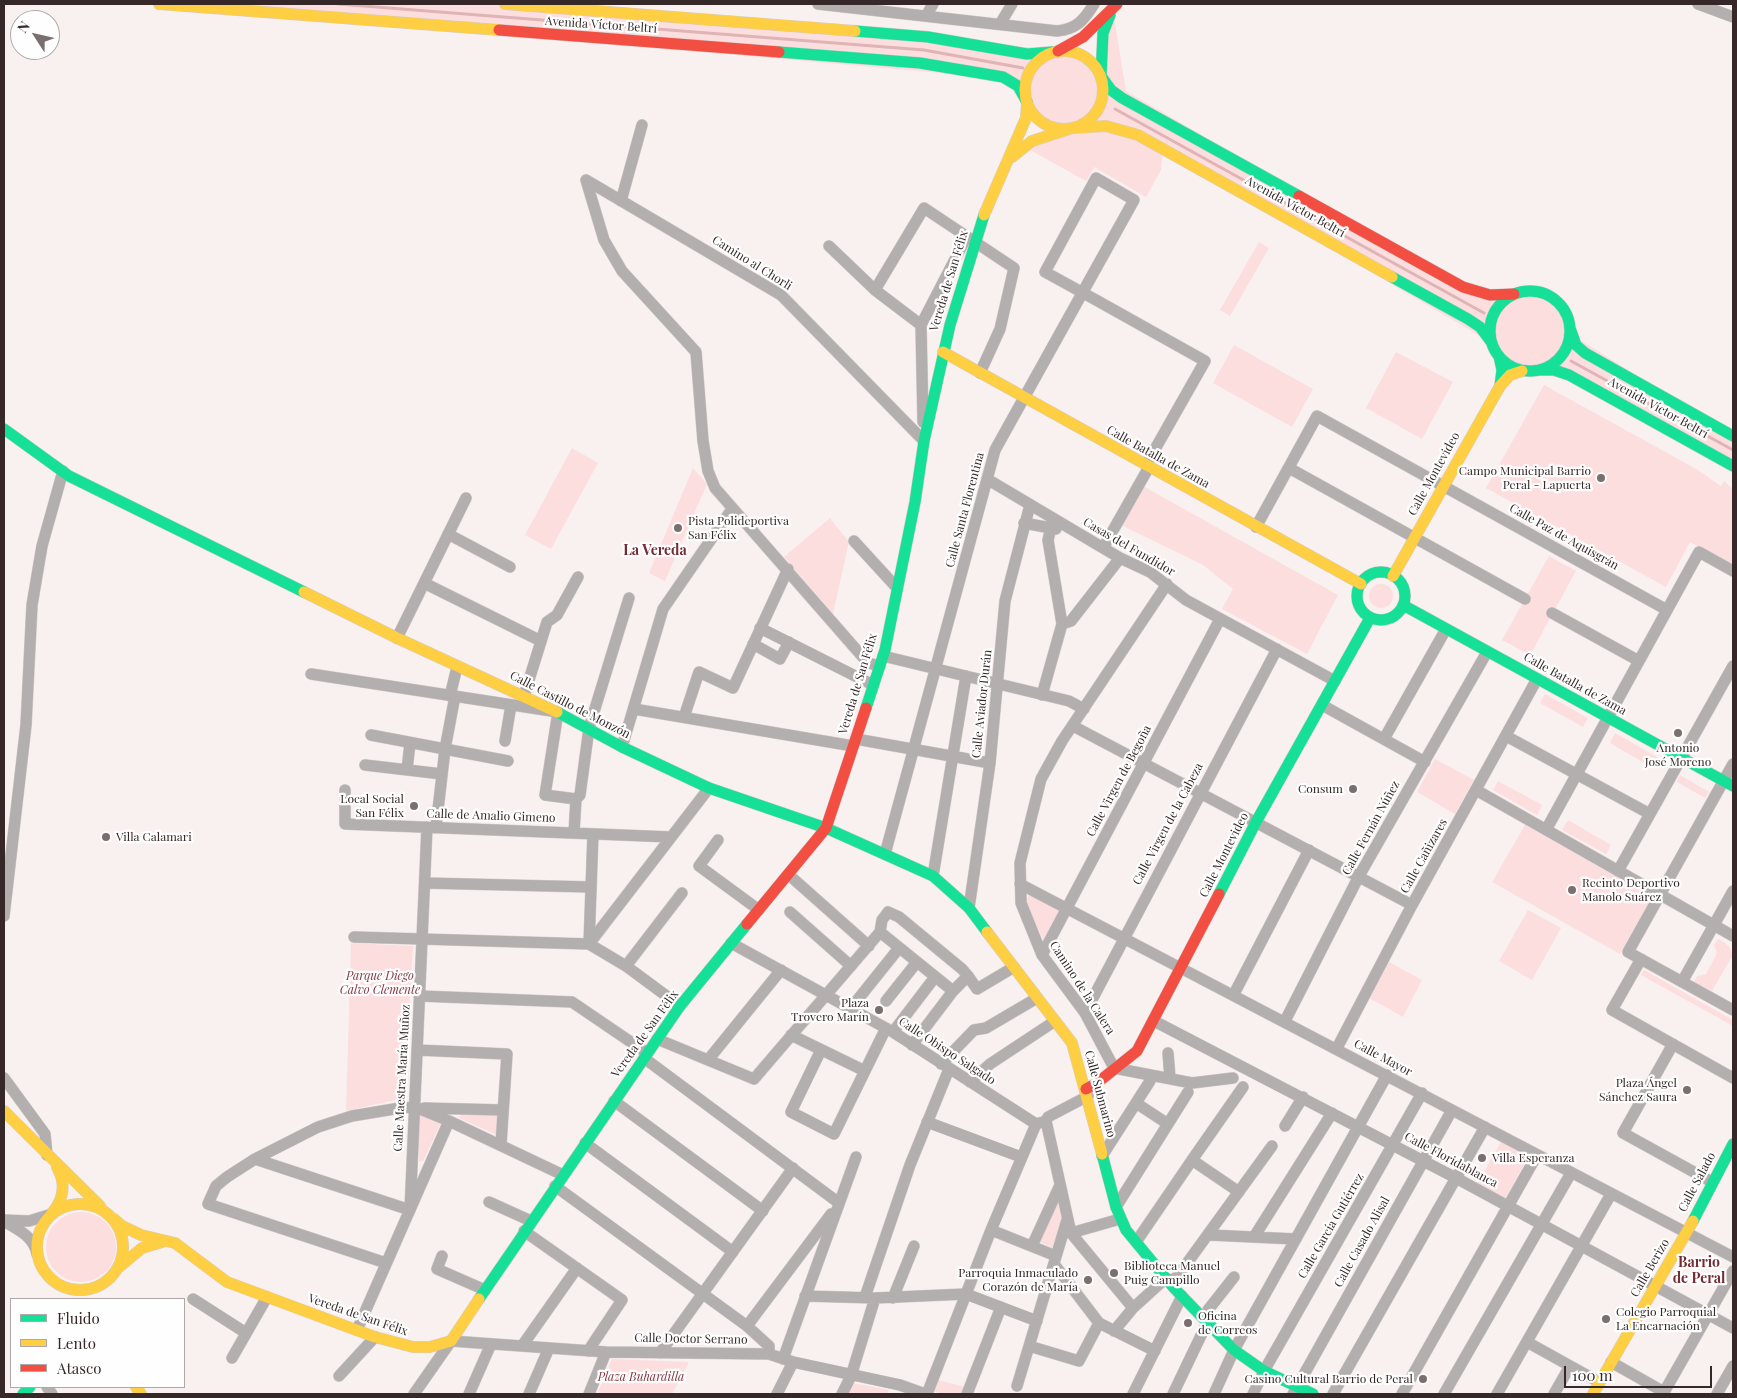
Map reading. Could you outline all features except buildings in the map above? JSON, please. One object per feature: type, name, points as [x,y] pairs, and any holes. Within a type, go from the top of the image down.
[{"type":"main road","name":"Avenida Víctor Beltrí","points":[[159,4],[920,63],[1003,77],[1018,86],[1027,102]]},
{"type":"main road","name":"Avenida Víctor Beltrí","points":[[504,4],[928,37],[1027,54],[1055,51]]},
{"type":"main road","points":[[1072,128],[1060,129],[1047,125],[1037,118],[1027,102],[1025,90],[1029,72],[1041,58],[1072,46],[1084,37],[1117,4]]},
{"type":"main road","points":[[1007,163],[1016,152],[1028,143],[1047,134],[1088,122],[1099,109],[1104,93],[1101,76],[1103,33],[1106,22],[1117,4]]},
{"type":"main road","points":[[1055,51],[1071,51],[1083,55],[1093,62],[1101,76]]},
{"type":"main road","name":"Avenida Víctor Beltrí","points":[[1101,76],[1111,90],[1122,98],[1463,287],[1490,295],[1514,294]]},
{"type":"main road","name":"Vereda de San Félix","points":[[110,1216],[122,1226],[141,1235],[178,1244],[227,1282],[375,1337],[413,1348],[430,1347],[451,1341],[531,1221],[680,1006],[826,828],[881,661],[943,352],[970,241],[1026,118],[1027,102]]},
{"type":"main road","name":"Avenida Víctor Beltrí","points":[[1072,128],[1093,125],[1111,126],[1138,136],[1474,323],[1492,342]]},
{"type":"main road","points":[[1532,291],[1549,295],[1566,312],[1570,328],[1569,343],[1562,356],[1551,366],[1540,370],[1522,370],[1511,366],[1499,356],[1492,342],[1490,329],[1494,314],[1501,304],[1514,294],[1532,291]]},
{"type":"main road","name":"Avenida Víctor Beltrí","points":[[1570,328],[1576,345],[1585,353],[1733,436]]},
{"type":"main road","name":"Calle Batalla de Zama","points":[[943,352],[1361,584]]},
{"type":"main road","name":"Calle Montevideo","points":[[1499,356],[1502,370],[1500,386]]},
{"type":"main road","name":"Calle Montevideo","points":[[1393,576],[1500,386],[1510,375],[1522,370]]},
{"type":"main road","name":"Avenida Víctor Beltrí","points":[[1540,370],[1554,370],[1569,374],[1733,466]]},
{"type":"main road","name":"Calle Castillo de Monzón","points":[[4,429],[63,472],[397,638],[558,712],[622,747],[708,788],[826,828]]},
{"type":"main road","points":[[1375,573],[1393,576],[1404,589],[1403,606],[1397,614],[1387,620],[1370,618],[1360,607],[1358,591],[1361,584],[1367,577],[1375,573]]},
{"type":"main road","name":"Calle Batalla de Zama","points":[[1403,606],[1728,784]]},
{"type":"main road","name":"Calle Montevideo","points":[[1087,1093],[1114,1068],[1134,1054],[1154,1021],[1256,822],[1370,618]]},
{"type":"main road","name":"Calle Submarino","points":[[826,828],[933,876],[969,908],[1074,1047],[1118,1213],[1136,1242],[1182,1296],[1234,1350],[1295,1391],[1313,1394]]},
{"type":"main road","points":[[4,1111],[56,1165],[110,1216],[120,1230],[123,1247],[116,1270]]},
{"type":"main road","name":"Calle Salado","points":[[1686,1233],[1733,1144]]},
{"type":"main road","points":[[56,1165],[62,1175],[63,1194],[61,1202],[40,1230],[37,1254],[41,1267],[68,1298]]},
{"type":"main road","points":[[52,1214],[65,1206],[77,1203],[90,1204],[110,1216]]},
{"type":"main road","name":"Calle Berizo","points":[[1593,1394],[1686,1233]]},
{"type":"main road","points":[[93,1298],[103,1283],[128,1257],[142,1248],[167,1242]]},
{"type":"main road","points":[[55,1282],[66,1288],[79,1290],[103,1283]]},
{"type":"street","points":[[818,4],[853,6],[1057,31],[1077,26],[1094,4]]},
{"type":"street","points":[[926,16],[933,4]]},
{"type":"street","points":[[1000,24],[1012,4]]},
{"type":"street","points":[[1698,4],[1733,17]]},
{"type":"street","points":[[621,201],[642,125]]},
{"type":"street","name":"Calle Santa Florentina","points":[[885,854],[995,450],[1134,200],[1096,178],[1045,272],[1082,292]]},
{"type":"street","name":"Camino al Chorli","points":[[732,509],[715,488],[708,472],[703,442],[696,352],[622,272],[604,240],[586,180],[781,294],[924,442]]},
{"type":"street","points":[[875,290],[924,208],[970,241],[1014,268],[1000,329],[980,373]]},
{"type":"street","points":[[829,246],[875,290],[921,325],[970,241]]},
{"type":"street","points":[[1082,292],[1205,360],[1103,548]]},
{"type":"street","name":"Vereda de San Félix","points":[[921,325],[924,442]]},
{"type":"street","name":"Calle Paz de Aquisgrán","points":[[1289,468],[1318,416],[1667,610]]},
{"type":"street","points":[[1256,527],[1289,468],[1525,599]]},
{"type":"street","points":[[4,916],[26,725],[32,605],[42,546],[63,472]]},
{"type":"street","name":"Casas del Fundidor","points":[[987,479],[1030,505],[1052,523],[1079,534],[1120,558],[1150,572],[1186,600],[1336,680]]},
{"type":"street","points":[[397,638],[466,498]]},
{"type":"street","name":"Calle Aviador Durán","points":[[969,908],[990,763],[1005,601],[1030,505]]},
{"type":"street","points":[[622,747],[663,609],[732,509],[788,569],[868,662],[881,661],[936,669],[1069,701],[1084,709]]},
{"type":"street","points":[[1024,523],[1052,523],[1048,540],[1062,624],[1042,695]]},
{"type":"street","points":[[448,534],[510,567]]},
{"type":"street","points":[[854,541],[897,588]]},
{"type":"street","points":[[1546,830],[1699,552],[1733,570]]},
{"type":"street","points":[[1062,624],[1071,621],[1120,558]]},
{"type":"street","points":[[684,718],[699,672],[733,688],[788,569]]},
{"type":"street","points":[[524,696],[548,622],[557,615],[578,577]]},
{"type":"street","points":[[424,583],[541,640]]},
{"type":"street","name":"Camino de la Calera","points":[[1114,1068],[1085,1013],[1042,955],[1021,903],[1020,864],[1041,779],[1073,726],[1167,584]]},
{"type":"street","points":[[574,833],[576,799],[580,795],[589,728],[629,598]]},
{"type":"street","points":[[1552,613],[1639,661]]},
{"type":"street","name":"Calle Virgen de Begoña","points":[[1042,955],[1220,619]]},
{"type":"street","points":[[760,628],[873,685]]},
{"type":"street","points":[[1384,739],[1446,629]]},
{"type":"street","points":[[753,644],[780,659],[789,642]]},
{"type":"street","name":"Calle Virgen de la Cabeza","points":[[1085,1013],[1277,649]]},
{"type":"street","name":"Calle Fernán Núñez","points":[[1285,1021],[1359,876],[1487,652]]},
{"type":"street","name":"Calle Maestra María Muñoz","points":[[410,1210],[425,883],[457,666]]},
{"type":"street","points":[[1618,871],[1733,666]]},
{"type":"street","points":[[311,674],[558,712],[545,795],[576,799]]},
{"type":"street","points":[[933,876],[966,676]]},
{"type":"street","name":"Calle Cañizares","points":[[1337,1048],[1412,904],[1537,679]]},
{"type":"street","points":[[505,740],[511,705]]},
{"type":"street","points":[[1322,705],[1425,762]]},
{"type":"street","points":[[634,709],[684,718],[914,749],[990,763]]},
{"type":"street","points":[[1073,726],[1412,904]]},
{"type":"street","points":[[371,736],[508,761]]},
{"type":"street","points":[[1506,736],[1650,814]]},
{"type":"street","points":[[407,770],[410,743]]},
{"type":"street","points":[[1733,764],[1728,784],[1660,894],[1628,952],[1733,1010]]},
{"type":"street","points":[[365,765],[442,774]]},
{"type":"street","points":[[588,944],[708,788]]},
{"type":"street","name":"Calle de Amalio Gimeno","points":[[346,790],[345,824],[671,837]]},
{"type":"street","points":[[1476,790],[1733,936]]},
{"type":"street","points":[[588,944],[593,834]]},
{"type":"street","points":[[718,840],[699,866],[759,910]]},
{"type":"street","points":[[1234,994],[1309,850]]},
{"type":"street","points":[[789,875],[869,946]]},
{"type":"street","points":[[425,883],[590,887]]},
{"type":"street","name":"Calle Mayor","points":[[1020,884],[1337,1048],[1733,1258]]},
{"type":"street","points":[[1682,982],[1733,891]]},
{"type":"street","points":[[626,966],[682,893]]},
{"type":"street","points":[[790,912],[851,966]]},
{"type":"street","points":[[657,1039],[754,1079],[869,946],[880,932],[882,920],[888,912],[899,917],[962,969],[977,989],[1014,967]]},
{"type":"street","points":[[880,932],[953,991]]},
{"type":"street","points":[[354,937],[588,944],[626,966],[680,1006]]},
{"type":"street","name":"Calle Obispo Salgado","points":[[732,943],[890,1030],[970,1082],[1041,1122]]},
{"type":"street","points":[[851,1008],[899,948]]},
{"type":"street","points":[[1641,958],[1612,1010],[1733,1078]]},
{"type":"street","points":[[886,1000],[917,962]]},
{"type":"street","points":[[708,1060],[780,970]]},
{"type":"street","points":[[912,1045],[953,991],[968,976]]},
{"type":"street","points":[[821,1050],[791,1112],[834,1134],[865,1071],[890,1030],[935,977]]},
{"type":"street","points":[[420,996],[572,1002],[839,1203]]},
{"type":"street","points":[[842,1394],[851,1376],[870,1297],[945,1066],[974,1030],[986,1028],[1038,998]]},
{"type":"street","points":[[970,1082],[990,1064],[1055,1021]]},
{"type":"street","name":"Calle Floridablanca","points":[[1154,1021],[1360,1127],[1656,1284],[1733,1328]]},
{"type":"street","points":[[791,1035],[865,1071]]},
{"type":"street","points":[[1673,1044],[1623,1133],[1712,1182]]},
{"type":"street","points":[[417,1050],[507,1054],[501,1144]]},
{"type":"street","points":[[1168,1053],[1170,1078]]},
{"type":"street","points":[[1114,1068],[1192,1083],[1232,1078]]},
{"type":"street","points":[[1214,1394],[1234,1350],[1360,1127],[1387,1075]]},
{"type":"street","points":[[4,1078],[45,1134],[47,1156]]},
{"type":"street","points":[[1102,1156],[1150,1081]]},
{"type":"street","points":[[1136,1242],[1242,1086]]},
{"type":"street","points":[[1071,1234],[1118,1213],[1188,1092]]},
{"type":"street","points":[[926,1394],[1021,1157],[1041,1122],[1087,1093]]},
{"type":"street","name":"Calle García Gutiérrez","points":[[1253,1394],[1264,1371],[1422,1093]]},
{"type":"street","points":[[1285,1126],[1303,1097]]},
{"type":"street","points":[[614,1101],[763,1211]]},
{"type":"street","points":[[1136,1103],[1168,1124]]},
{"type":"street","points":[[386,1263],[208,1204],[216,1186],[255,1159],[318,1126],[352,1116],[414,1107],[503,1110]]},
{"type":"street","points":[[414,1107],[501,1144],[563,1175]]},
{"type":"street","name":"Calle Casado Alisal","points":[[1295,1391],[1452,1110]]},
{"type":"street","points":[[1254,1237],[1332,1113]]},
{"type":"street","name":"Calle Maestra María Muñoz","points":[[356,1330],[450,1121]]},
{"type":"street","points":[[927,1122],[1021,1157]]},
{"type":"street","points":[[1041,1122],[1060,1185],[1071,1234],[1133,1308]]},
{"type":"street","points":[[1333,1394],[1485,1127]]},
{"type":"street","points":[[585,1143],[733,1252]]},
{"type":"street","points":[[1114,1331],[1133,1308],[1168,1280],[1177,1278],[1272,1146]]},
{"type":"street","points":[[1402,1394],[1537,1155]]},
{"type":"street","points":[[777,1394],[805,1296],[856,1157]]},
{"type":"street","points":[[255,1159],[410,1210]]},
{"type":"street","points":[[1192,1160],[1239,1192]]},
{"type":"street","points":[[660,1353],[793,1168]]},
{"type":"street","points":[[1444,1394],[1571,1172]]},
{"type":"street","points":[[1032,1246],[1060,1185]]},
{"type":"street","points":[[555,1186],[746,1326],[769,1346],[769,1354]]},
{"type":"street","points":[[1497,1394],[1611,1194]]},
{"type":"street","points":[[488,1202],[531,1221]]},
{"type":"street","points":[[746,1326],[839,1203]]},
{"type":"street","points":[[4,1221],[29,1221],[52,1214]]},
{"type":"street","points":[[1017,1386],[1068,1218]]},
{"type":"street","points":[[4,1221],[29,1238],[34,1244],[37,1254]]},
{"type":"street","points":[[991,1230],[1032,1246],[1055,1260],[1099,1322],[1155,1351]]},
{"type":"street","points":[[524,1232],[622,1300],[588,1351]]},
{"type":"street","points":[[1209,1235],[1296,1239]]},
{"type":"street","points":[[893,1298],[914,1246]]},
{"type":"street","points":[[442,1256],[437,1269],[485,1290]]},
{"type":"street","points":[[522,1346],[577,1268]]},
{"type":"street","points":[[1611,1362],[1664,1393],[1733,1271]]},
{"type":"street","points":[[1208,1310],[1234,1277]]},
{"type":"street","points":[[805,1296],[893,1298],[966,1294],[1037,1321]]},
{"type":"street","points":[[1133,1394],[1182,1296]]},
{"type":"street","points":[[232,1358],[267,1297]]},
{"type":"street","points":[[193,1299],[246,1333]]},
{"type":"street","points":[[967,1394],[1001,1307]]},
{"type":"street","points":[[1029,1346],[1079,1361],[1099,1322]]},
{"type":"street","points":[[1173,1394],[1207,1323]]},
{"type":"street","points":[[339,1376],[375,1337]]},
{"type":"street","points":[[414,1394],[451,1341]]},
{"type":"street","name":"Calle Doctor Serrano","points":[[451,1341],[606,1352],[769,1354],[898,1390],[926,1394]]},
{"type":"street","points":[[1527,1342],[1600,1382]]},
{"type":"street","points":[[469,1394],[492,1344]]},
{"type":"street","points":[[529,1394],[549,1348]]},
{"type":"street","points":[[589,1394],[606,1352]]},
{"type":"street","points":[[1554,1394],[1570,1366]]},
{"type":"street","points":[[1717,1394],[1733,1366]]},
{"type":"green space","points":[[159,4],[505,4],[1071,51],[1083,55],[1097,67],[1114,17],[1126,91],[1463,287],[1514,294],[1532,291],[1545,293],[1557,301],[1566,312],[1571,334],[1733,436],[1733,466],[1583,382],[1522,371],[1511,366],[1504,362],[1492,343],[1163,150],[1161,170],[1146,197],[1094,167],[1086,181],[1030,150],[1053,128],[1037,118],[1009,79]]},
{"type":"green space","points":[[1259,242],[1269,248],[1230,316],[1220,310]]},
{"type":"green space","points":[[1234,345],[1313,389],[1292,427],[1213,383]]},
{"type":"green space","points":[[1396,352],[1453,382],[1422,439],[1366,408]]},
{"type":"green space","name":"Campo Municipal Barrio Peral - Lapuerta","points":[[1544,385],[1698,470],[1721,486],[1724,481],[1733,489],[1733,566],[1690,542],[1666,587],[1486,488]]},
{"type":"green space","points":[[572,448],[598,463],[551,549],[525,535]]},
{"type":"green space","name":"Pista Polideportiva San Félix","points":[[693,468],[707,484],[665,581],[649,573]]},
{"type":"green space","points":[[1141,485],[1338,595],[1307,654],[1222,609],[1233,589],[1203,565],[1119,524]]},
{"type":"green space","points":[[830,518],[849,542],[833,614],[784,557]]},
{"type":"green space","points":[[1549,556],[1576,571],[1530,655],[1502,640]]},
{"type":"green space","points":[[1376,584],[1386,584],[1393,591],[1393,601],[1386,608],[1376,608],[1369,601],[1369,591]]},
{"type":"green space","points":[[1545,694],[1588,718],[1583,727],[1540,703]]},
{"type":"green space","points":[[1615,733],[1659,758],[1653,768],[1610,743]]},
{"type":"green space","points":[[1435,759],[1474,780],[1455,814],[1417,792]]},
{"type":"green space","points":[[1680,775],[1709,792],[1705,798],[1677,782]]},
{"type":"green space","points":[[1498,781],[1542,805],[1537,815],[1493,790]]},
{"type":"green space","points":[[1568,820],[1611,845],[1606,854],[1562,830]]},
{"type":"green space","name":"Recinto Deportivo Manolo Suárez","points":[[1525,825],[1652,897],[1620,954],[1492,882]]},
{"type":"green space","points":[[1029,895],[1060,910],[1044,941],[1025,902]]},
{"type":"green space","points":[[1528,910],[1561,928],[1532,980],[1499,961]]},
{"type":"green space","points":[[1718,939],[1729,947],[1733,959],[1731,958],[1712,991],[1694,982],[1697,976],[1706,974],[1717,953],[1714,945]]},
{"type":"green space","name":"Parque Diego Calvo Clemente","points":[[351,943],[413,946],[404,1098],[346,1111]]},
{"type":"green space","points":[[1389,962],[1422,980],[1403,1017],[1369,998]]},
{"type":"green space","points":[[1644,970],[1733,1020],[1733,1026],[1641,975]]},
{"type":"green space","points":[[424,1113],[439,1121],[440,1125],[423,1161],[419,1161],[418,1116]]},
{"type":"green space","points":[[461,1114],[499,1114],[497,1135],[459,1118]]},
{"type":"green space","points":[[1502,1140],[1529,1156],[1505,1199],[1477,1184]]},
{"type":"green space","points":[[1059,1199],[1063,1219],[1052,1248],[1040,1242]]},
{"type":"green space","points":[[88,1212],[101,1218],[110,1227],[114,1233],[116,1247],[114,1261],[106,1272],[95,1280],[74,1282],[67,1280],[56,1272],[48,1261],[46,1240],[48,1233],[56,1222],[67,1214]]},
{"type":"green space","name":"Plaza Buhardilla","points":[[612,1359],[689,1362],[672,1394],[597,1394]]},
{"type":"green space","points":[[938,1380],[965,1387],[962,1394],[940,1394],[934,1391]]},
{"type":"green space","points":[[853,1383],[889,1390],[887,1394],[847,1394]]},
{"type":"waterway","points":[[338,4],[924,50],[1023,68]]},
{"type":"waterway","points":[[1115,109],[1484,313]]},
{"type":"waterway","points":[[1571,361],[1733,450]]},
{"type":"traffic: fast","points":[[1101,76],[1103,33],[1110,15]]},
{"type":"traffic: fast","points":[[855,31],[928,37],[1027,54],[1052,52]]},
{"type":"traffic: fast","points":[[779,52],[920,63],[1003,77],[1018,86],[1027,102]]},
{"type":"traffic: fast","points":[[1101,76],[1111,90],[1122,98],[1299,196]]},
{"type":"traffic: fast","points":[[866,708],[885,650],[915,502],[924,441],[950,325],[984,215]]},
{"type":"traffic: fast","points":[[1392,277],[1468,319],[1480,327],[1492,343]]},
{"type":"traffic: fast","points":[[1530,291],[1545,294],[1558,303],[1567,316],[1570,331],[1567,346],[1558,359],[1545,368],[1530,371],[1515,368],[1502,359],[1493,346],[1490,331],[1493,316],[1502,303],[1515,294],[1530,291]]},
{"type":"traffic: fast","points":[[1570,328],[1576,345],[1585,353],[1733,436]]},
{"type":"traffic: fast","points":[[1499,356],[1502,370],[1500,386]]},
{"type":"traffic: fast","points":[[1540,370],[1554,370],[1569,375],[1733,466]]},
{"type":"traffic: fast","points":[[4,429],[69,476],[304,592]]},
{"type":"traffic: fast","points":[[1381,572],[1390,574],[1398,579],[1403,587],[1405,596],[1403,605],[1398,613],[1390,618],[1381,620],[1372,618],[1364,613],[1359,605],[1357,596],[1359,587],[1364,579],[1372,574],[1381,572]]},
{"type":"traffic: fast","points":[[1403,605],[1733,786]]},
{"type":"traffic: fast","points":[[1219,894],[1256,822],[1370,618]]},
{"type":"traffic: fast","points":[[557,712],[622,747],[709,788],[826,828],[933,876],[969,908],[987,932]]},
{"type":"traffic: fast","points":[[479,1299],[680,1006],[747,924]]},
{"type":"traffic: fast","points":[[1693,1221],[1733,1144]]},
{"type":"traffic: fast","points":[[1102,1154],[1116,1207],[1126,1230],[1174,1288],[1234,1350],[1264,1371],[1313,1394]]},
{"type":"traffic: fast","points":[[23,1394],[29,1388]]},
{"type":"traffic: slow","points":[[159,4],[499,30]]},
{"type":"traffic: slow","points":[[505,4],[855,31]]},
{"type":"traffic: slow","points":[[1056,51],[1072,51],[1086,57],[1097,68],[1103,82],[1103,90],[1103,98],[1097,112],[1086,123],[1072,129],[1056,129],[1042,123],[1031,112],[1025,98],[1025,82],[1031,68],[1042,57],[1056,51]]},
{"type":"traffic: slow","points":[[984,215],[1026,118],[1027,102]]},
{"type":"traffic: slow","points":[[1072,128],[1106,126],[1138,135],[1392,277]]},
{"type":"traffic: slow","points":[[1012,157],[1032,141],[1072,128]]},
{"type":"traffic: slow","points":[[943,352],[1361,584]]},
{"type":"traffic: slow","points":[[1393,576],[1500,386],[1510,375],[1522,371]]},
{"type":"traffic: slow","points":[[304,592],[397,638],[557,712]]},
{"type":"traffic: slow","points":[[987,932],[1072,1043],[1102,1154]]},
{"type":"traffic: slow","points":[[4,1111],[100,1206]]},
{"type":"traffic: slow","points":[[52,1213],[61,1197],[63,1185],[57,1167]]},
{"type":"traffic: slow","points":[[80,1204],[97,1207],[111,1216],[120,1230],[123,1247],[120,1264],[111,1278],[97,1287],[80,1290],[63,1287],[49,1278],[40,1264],[37,1247],[40,1230],[49,1216],[63,1207],[80,1204]]},
{"type":"traffic: slow","points":[[114,1219],[122,1226],[141,1235],[175,1243],[227,1282],[375,1337],[413,1347],[430,1347],[451,1341],[479,1299]]},
{"type":"traffic: slow","points":[[1593,1394],[1693,1221]]},
{"type":"traffic: slow","points":[[118,1268],[142,1248],[162,1242]]},
{"type":"traffic: slow","points":[[137,1388],[141,1394]]},
{"type":"traffic: jam","points":[[1058,51],[1083,37],[1117,4]]},
{"type":"traffic: jam","points":[[499,30],[779,52]]},
{"type":"traffic: jam","points":[[1299,196],[1463,287],[1490,295],[1514,294]]},
{"type":"traffic: jam","points":[[747,924],[826,828],[866,708]]},
{"type":"traffic: jam","points":[[1086,1089],[1097,1083],[1137,1051],[1219,894]]},
{"type":"place","name":"Campo Municipal Barrio Peral - Lapuerta","points":[[1601,478]]},
{"type":"place","name":"Pista Polideportiva San Félix","points":[[678,528]]},
{"type":"place","name":"Antonio José Moreno","points":[[1678,733]]},
{"type":"place","name":"Consum","points":[[1353,789]]},
{"type":"place","name":"Local Social San Félix","points":[[414,806]]},
{"type":"place","name":"Villa Calamari","points":[[106,837]]},
{"type":"place","name":"Recinto Deportivo Manolo Suárez","points":[[1572,890]]},
{"type":"place","name":"Plaza Trovero Marín","points":[[879,1010]]},
{"type":"place","name":"Plaza Ángel Sánchez Saura","points":[[1687,1090]]},
{"type":"place","name":"Villa Esperanza","points":[[1482,1158]]},
{"type":"place","name":"Biblioteca Manuel Puig Campillo","points":[[1114,1273]]},
{"type":"place","name":"Parroquia Inmaculado Corazón de María","points":[[1088,1280]]},
{"type":"place","name":"Colegio Parroquial La Encarnación","points":[[1606,1319]]},
{"type":"place","name":"Oficina de Correos","points":[[1188,1323]]},
{"type":"place","name":"Casino Cultural Barrio de Peral","points":[[1423,1379]]},
{"type":"district","name":"La Vereda","points":[[655,551]]},
{"type":"district","name":"Barrio de Peral","points":[[1699,1272]]}]
